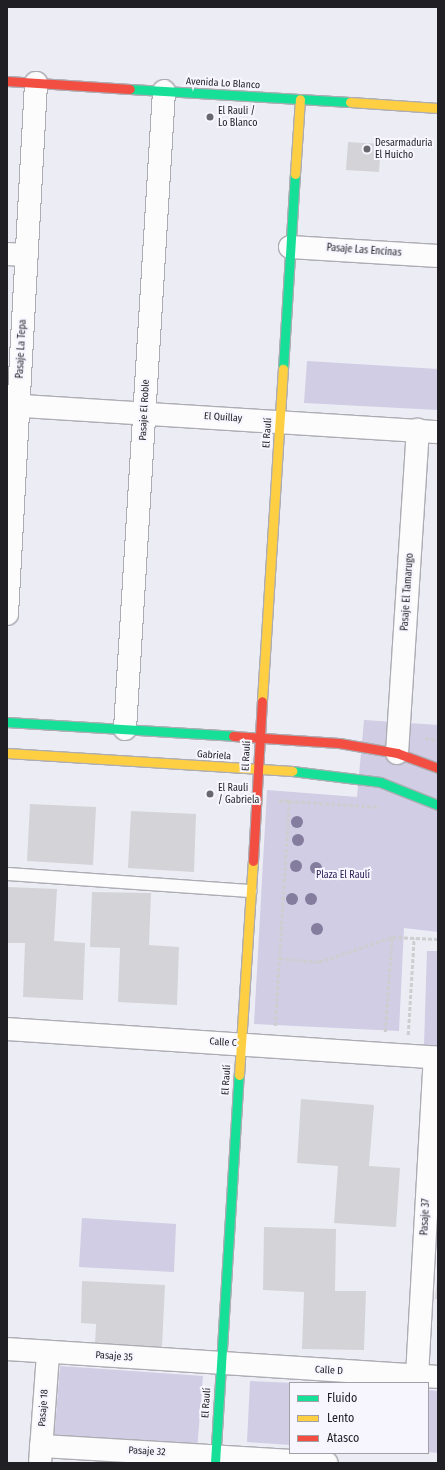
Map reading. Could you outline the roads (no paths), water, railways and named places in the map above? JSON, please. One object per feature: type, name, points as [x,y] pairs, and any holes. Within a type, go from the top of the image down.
[{"type":"street","name":"Avenida Lo Blanco","points":[[7,81],[438,108]]},
{"type":"street","name":"Pasaje La Tepa","points":[[7,614],[17,255],[36,83]]},
{"type":"street","name":"Pasaje El Roble","points":[[125,729],[164,91]]},
{"type":"street","name":"El Raulí","points":[[215,1460],[300,99]]},
{"type":"street","name":"Pasaje Las Encinas","points":[[290,247],[438,256]]},
{"type":"street","name":"El Quillay","points":[[13,405],[428,431]]},
{"type":"street","name":"Pasaje El Tamarugo","points":[[397,753],[428,431]]},
{"type":"street","points":[[7,722],[259,737],[354,745],[397,753],[438,768]]},
{"type":"street","name":"Gabriela","points":[[7,753],[357,777],[403,789],[438,805]]},
{"type":"street","name":"Calle C","points":[[7,1033],[241,1044],[436,1058]]},
{"type":"street","name":"Pasaje 37","points":[[428,1377],[436,1058]]},
{"type":"street","name":"Pasaje 35","points":[[7,1350],[221,1365]]},
{"type":"street","name":"Pasaje 18","points":[[40,1454],[48,1353]]},
{"type":"street","name":"Calle D","points":[[221,1365],[428,1377]]},
{"type":"street","name":"Pasaje 32","points":[[40,1454],[326,1463]]},
{"type":"lane","points":[[7,874],[250,891]]},
{"type":"place","name":"El Rauli / Lo Blanco","points":[[210,117]]},
{"type":"place","name":"Desarmaduria El Huicho","points":[[367,149]]},
{"type":"place","name":"El Rauli / Gabriela","points":[[210,794]]},
{"type":"park label","name":"Plaza El Raulí","points":[[343,876]]}]
